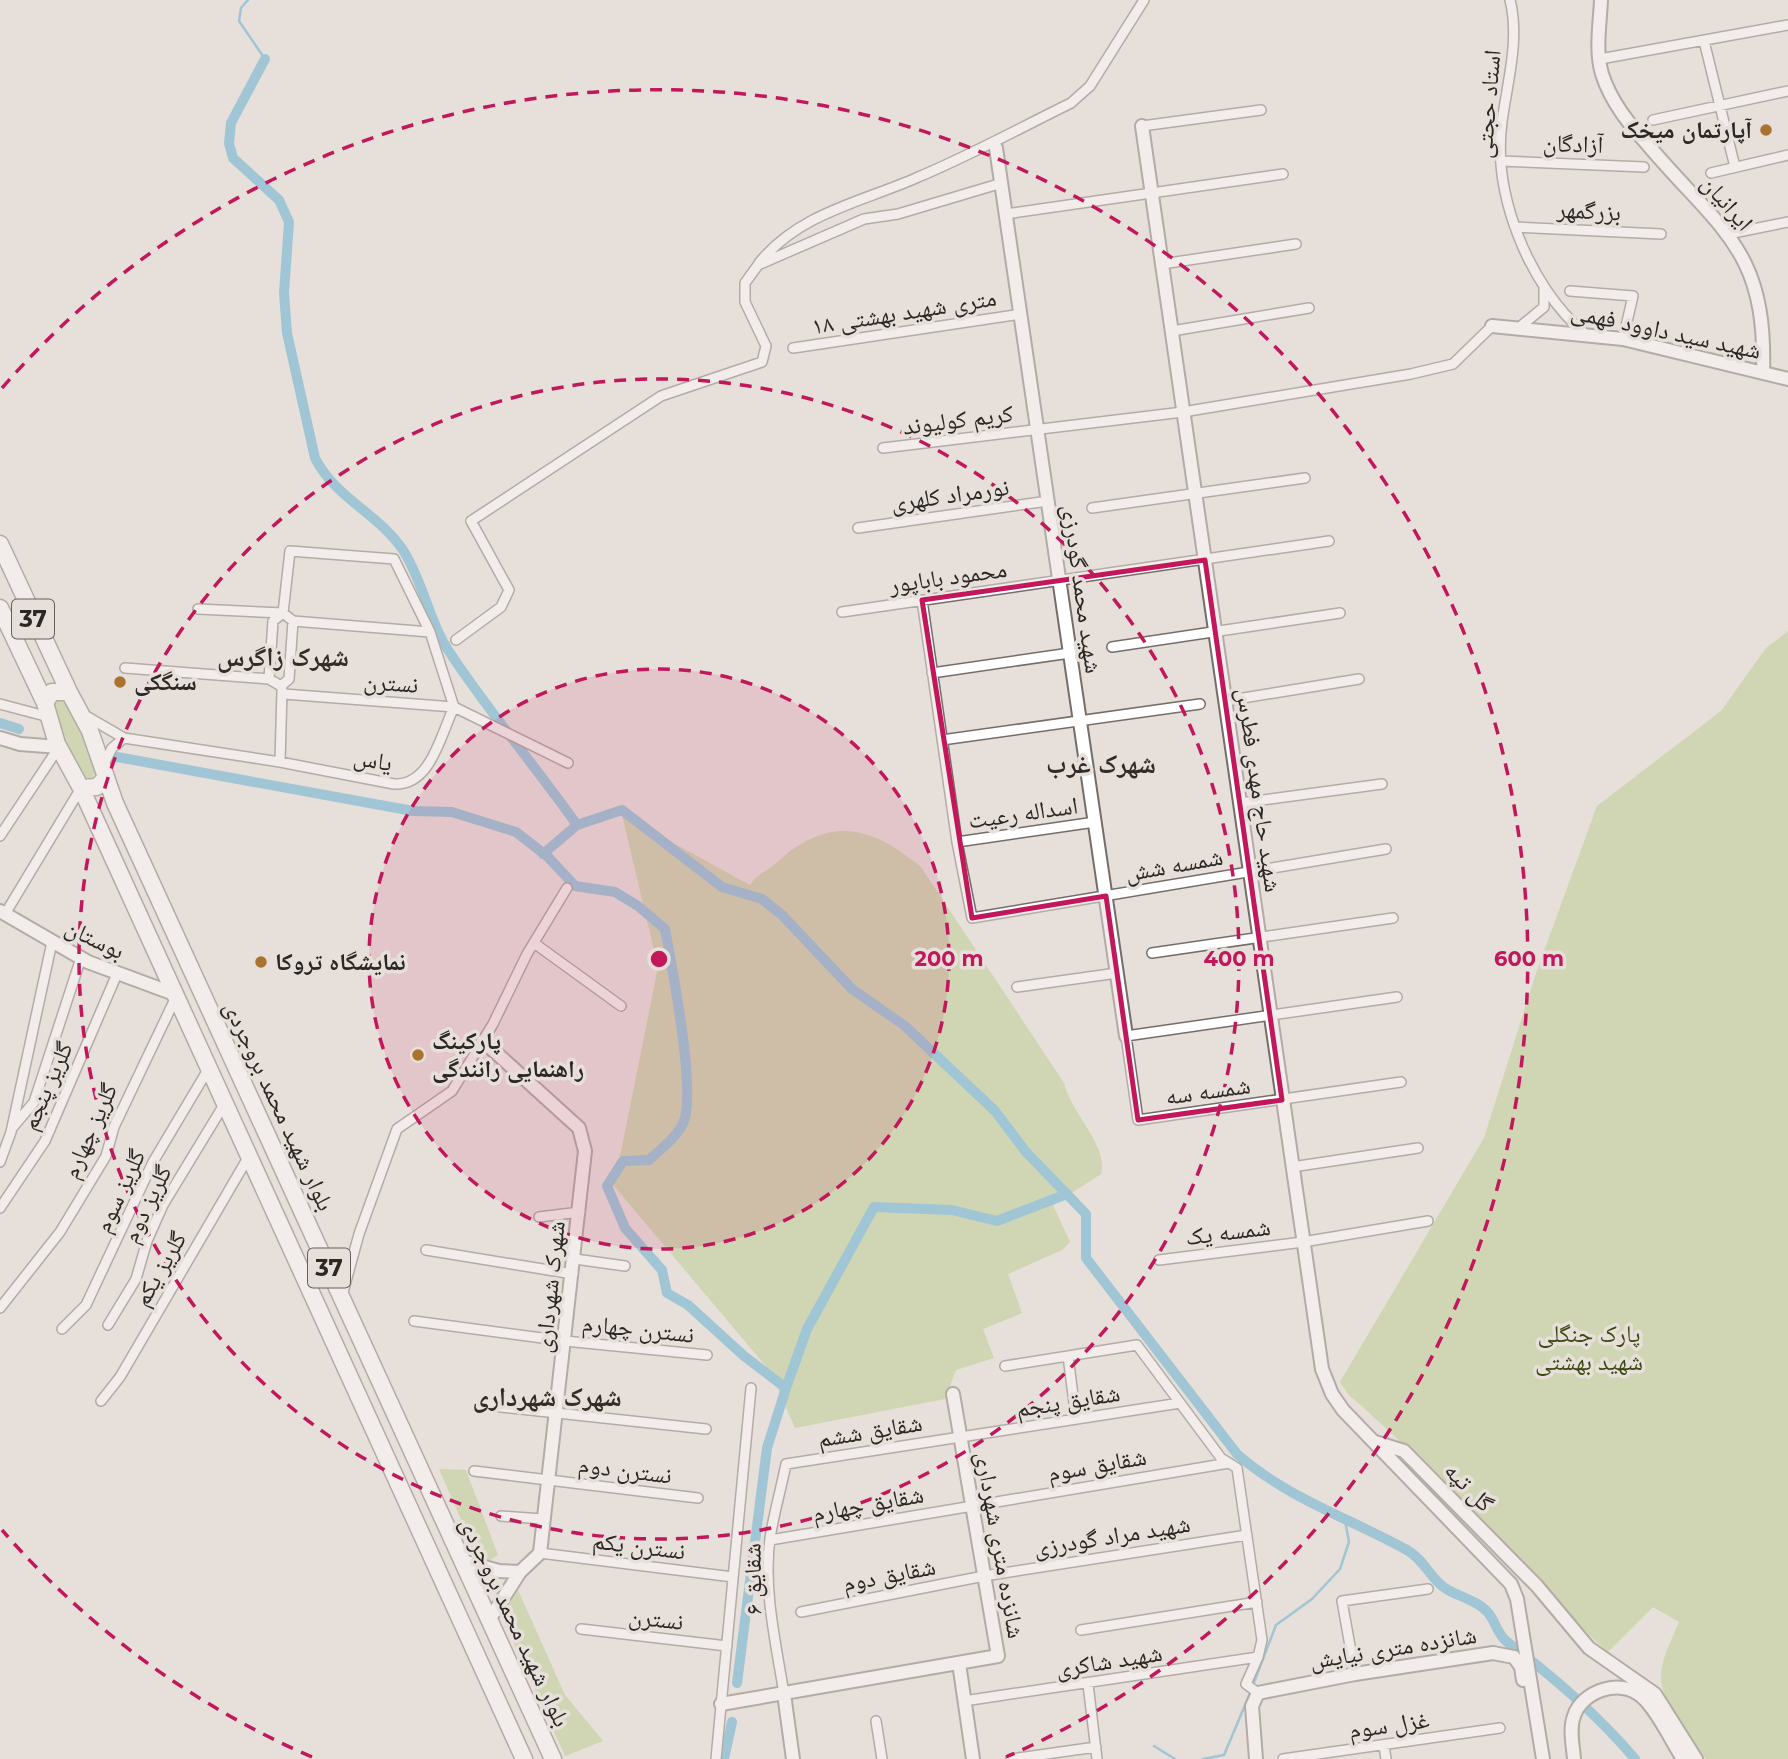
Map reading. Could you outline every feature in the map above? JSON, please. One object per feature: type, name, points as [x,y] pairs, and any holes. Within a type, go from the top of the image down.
[{"type":"highway","name":"37","points":[[0,544],[79,711],[104,773]]},
{"type":"highway","name":"37","points":[[0,608],[47,710],[59,747],[81,788]]},
{"type":"highway","points":[[47,710],[52,692],[69,692]]},
{"type":"highway","points":[[81,788],[97,787],[104,773]]},
{"type":"highway","name":"بلوار شهید محمد بروجردی","points":[[104,773],[553,1759]]},
{"type":"highway","name":"بلوار شهید محمد بروجردی","points":[[81,788],[524,1759]]},
{"type":"street","points":[[456,640],[501,607],[509,590],[471,521],[661,396],[762,362],[766,346],[746,302],[746,283],[777,241],[804,223],[918,178],[1071,103],[1090,86],[1144,0]]},
{"type":"street","name":"استاد حجتی","points":[[1510,0],[1512,56],[1502,121],[1501,161],[1515,227],[1544,286],[1566,318],[1584,333]]},
{"type":"street","name":"ایرانیان","points":[[1601,0],[1600,59],[1612,98],[1629,123],[1739,248],[1759,296],[1765,332],[1763,373]]},
{"type":"street","points":[[1600,59],[1788,25]]},
{"type":"street","points":[[1704,41],[1735,167]]},
{"type":"street","points":[[1653,120],[1788,91]]},
{"type":"street","points":[[1142,126],[1261,110]]},
{"type":"street","name":"شهید حاج مهدی فطرس","points":[[1142,126],[1319,1354],[1326,1382],[1343,1410],[1374,1442]]},
{"type":"street","name":"شهید محمد گودرزی","points":[[996,148],[1126,1036]]},
{"type":"street","points":[[1711,173],[1788,156]]},
{"type":"street","name":"آزادگان","points":[[1501,161],[1644,167]]},
{"type":"street","points":[[1006,214],[1283,174]]},
{"type":"street","points":[[758,265],[864,219],[932,205],[1002,183]]},
{"type":"street","points":[[1728,234],[1788,222]]},
{"type":"street","name":"بزرگمهر","points":[[1515,227],[1661,234]]},
{"type":"street","points":[[1162,264],[1296,244]]},
{"type":"street","points":[[1521,326],[1544,307],[1544,286]]},
{"type":"street","points":[[1570,290],[1633,296],[1623,339]]},
{"type":"street","points":[[1172,331],[1308,308]]},
{"type":"street","name":"۱۸ متری شهید بهشتی","points":[[793,348],[1021,314]]},
{"type":"street","name":"شهید سید داوود فهمی","points":[[1492,326],[1521,326],[1623,339],[1788,379]]},
{"type":"street","name":"کریم کولیوند","points":[[883,448],[1183,412],[1318,392],[1453,364],[1492,326]]},
{"type":"street","points":[[1092,508],[1305,478]]},
{"type":"street","name":"نورمراد کلهری","points":[[858,528],[1048,500]]},
{"type":"street","name":"محمود باباپور","points":[[842,612],[1329,541]]},
{"type":"street","points":[[269,679],[274,621],[283,614],[290,551],[394,559],[430,632],[454,707],[568,763]]},
{"type":"street","points":[[922,600],[957,842]]},
{"type":"street","points":[[198,609],[283,614],[293,621],[430,632]]},
{"type":"street","points":[[1112,647],[1340,614]]},
{"type":"street","points":[[280,762],[282,690],[289,679],[293,621]]},
{"type":"street","points":[[932,673],[1070,653]]},
{"type":"street","points":[[125,668],[269,679],[282,690]]},
{"type":"street","points":[[1225,701],[1359,680]]},
{"type":"street","name":"نسترن","points":[[282,690],[454,707]]},
{"type":"street","points":[[0,704],[47,710]]},
{"type":"street","points":[[942,740],[1200,704]]},
{"type":"street","name":"یاس","points":[[79,711],[103,729],[124,738],[404,784],[425,771],[454,707]]},
{"type":"street","points":[[0,738],[20,744],[59,747],[0,836]]},
{"type":"street","points":[[104,773],[112,748],[124,738]]},
{"type":"street","points":[[1240,803],[1381,784]]},
{"type":"street","points":[[3,912],[81,788]]},
{"type":"street","name":"اسداله رعیت","points":[[957,842],[1095,822]]},
{"type":"street","name":"شمسه شش","points":[[957,842],[972,918],[1386,849]]},
{"type":"street","points":[[342,1298],[359,1234],[397,1129],[452,1091],[483,1041],[534,943],[567,887]]},
{"type":"street","name":"بوستان","points":[[3,912],[81,958],[177,995]]},
{"type":"street","points":[[1152,953],[1393,918]]},
{"type":"street","points":[[0,1162],[12,1128],[52,942]]},
{"type":"street","points":[[534,943],[621,1006]]},
{"type":"street","points":[[12,1128],[34,1102],[81,958]]},
{"type":"street","points":[[1017,987],[1117,973]]},
{"type":"street","name":"گلریز پنجم","points":[[0,1208],[45,1141],[117,974]]},
{"type":"street","name":"گلریز چهارم","points":[[0,1308],[60,1233],[106,1156],[119,1114],[177,995]]},
{"type":"street","points":[[1126,1036],[1397,997]]},
{"type":"street","name":"شمسه سه","points":[[1126,1036],[1138,1120],[1401,1082]]},
{"type":"street","name":"شهرک شهرداری","points":[[483,1041],[579,1128],[585,1151],[540,1553]]},
{"type":"street","name":"گلریز سوم","points":[[62,1329],[86,1305],[153,1162],[209,1066]]},
{"type":"street","name":"گلریز دوم","points":[[108,1325],[136,1279],[147,1241],[163,1205],[226,1102]]},
{"type":"street","points":[[1292,1167],[1418,1147]]},
{"type":"street","name":"گلریز یکم","points":[[101,1401],[120,1377],[250,1155]]},
{"type":"street","points":[[538,1217],[580,1212]]},
{"type":"street","name":"شمسه یک","points":[[1159,1260],[1303,1242],[1429,1221]]},
{"type":"street","points":[[426,1250],[573,1274]]},
{"type":"street","points":[[575,1259],[625,1266]]},
{"type":"street","name":"نسترن چهارم","points":[[414,1321],[565,1341],[707,1355]]},
{"type":"street","points":[[1005,1366],[1137,1345],[1221,1458],[1237,1468],[1262,1640],[1246,1684],[1258,1693],[1252,1706],[1256,1759]]},
{"type":"street","points":[[1068,1356],[1076,1419]]},
{"type":"street","points":[[716,1759],[751,1388]]},
{"type":"street","name":"شانزده متری شهرداری","points":[[721,1704],[998,1656],[953,1394]]},
{"type":"street","name":"شقایق پنجم","points":[[961,1437],[1180,1403]]},
{"type":"street","points":[[483,1405],[706,1429]]},
{"type":"street","name":"شقایق ششم","points":[[786,1464],[961,1437]]},
{"type":"street","name":"گل تپه","points":[[1374,1442],[1511,1584],[1524,1640],[1541,1759]]},
{"type":"street","name":"گل تپه","points":[[1374,1442],[1404,1451],[1537,1586],[1589,1648],[1655,1694],[1696,1759]]},
{"type":"street","name":"شقایق سوم","points":[[972,1506],[1229,1463]]},
{"type":"street","name":"شقایق ۶","points":[[784,1694],[770,1607],[770,1540],[786,1464]]},
{"type":"street","name":"نسترن دوم","points":[[474,1471],[698,1499]]},
{"type":"street","name":"شقایق چهارم","points":[[770,1540],[972,1506]]},
{"type":"street","points":[[501,1516],[543,1519]]},
{"type":"street","name":"شهید مراد گودرزی","points":[[984,1576],[1247,1535]]},
{"type":"street","points":[[489,1620],[520,1572],[540,1553]]},
{"type":"street","name":"نسترن یکم","points":[[540,1553],[733,1577]]},
{"type":"street","points":[[463,1561],[499,1571],[520,1572]]},
{"type":"street","name":"شقایق دوم","points":[[801,1612],[984,1576]]},
{"type":"street","points":[[1355,1674],[1342,1601],[1428,1589]]},
{"type":"street","points":[[1081,1630],[1257,1602]]},
{"type":"street","name":"نسترن","points":[[581,1629],[727,1646]]},
{"type":"street","name":"شانزده متری نیایش","points":[[1258,1693],[1355,1674],[1493,1653],[1514,1657],[1521,1667],[1541,1759]]},
{"type":"street","name":"شهید شاکری","points":[[964,1701],[1088,1685],[1258,1657]]},
{"type":"street","points":[[959,1663],[973,1759]]},
{"type":"street","points":[[1088,1685],[1097,1759]]},
{"type":"street","points":[[1574,1759],[1572,1734],[1576,1711],[1589,1696],[1609,1688],[1620,1688],[1642,1696],[1683,1759]]},
{"type":"street","points":[[784,1694],[793,1759]]},
{"type":"street","points":[[876,1721],[882,1759]]},
{"type":"street","name":"غزل سوم","points":[[1283,1759],[1500,1728]]},
{"type":"street","points":[[1384,1746],[1386,1759]]},
{"type":"street","points":[[1011,1759],[1096,1747]]},
{"type":"highlighted area","points":[[1205,560],[1282,1100],[1138,1120],[1106,896],[972,918],[922,600]]},
{"type":"green space","name":"پارک جنگلی شهید بهشتی","points":[[1788,631],[1788,1759],[1706,1759],[1672,1709],[1662,1688],[1662,1665],[1679,1622],[1653,1607],[1608,1652],[1535,1574],[1349,1395],[1340,1382],[1484,1138],[1536,973],[1597,806],[1721,711],[1766,648]]},
{"type":"green space","points":[[59,700],[74,711],[79,721],[96,772],[91,779],[77,770],[66,749],[52,706]]},
{"type":"green space","points":[[622,815],[750,885],[794,849],[812,838],[830,832],[865,834],[902,852],[921,867],[1064,1083],[1100,1153],[1101,1174],[1053,1205],[1070,1242],[1062,1250],[1008,1274],[1022,1313],[983,1329],[994,1358],[956,1370],[945,1399],[795,1428],[770,1371],[614,1186],[658,967]]},
{"type":"green space","points":[[439,1469],[466,1470],[498,1555],[488,1562],[477,1556]]},
{"type":"green space","points":[[518,1590],[565,1695],[603,1741],[565,1756],[500,1613]]},
{"type":"waterway","points":[[248,0],[241,8],[239,21],[265,59]]},
{"type":"waterway","points":[[265,59],[231,123],[229,143],[233,158],[279,200],[289,222],[284,293],[287,333],[315,458],[334,484],[382,526],[403,550],[450,653],[577,825],[622,810],[722,887],[762,899],[782,915],[852,989],[905,1026],[995,1111],[1026,1152],[1086,1214],[1086,1258],[1237,1454],[1297,1495],[1414,1555],[1442,1586],[1485,1610],[1506,1641],[1574,1697],[1635,1759]]},
{"type":"waterway","points":[[0,723],[19,729]]},
{"type":"waterway","points":[[117,757],[413,811],[452,812],[516,832],[548,857],[575,886],[615,892],[638,906],[665,929],[685,1056],[687,1105],[684,1121],[674,1137],[649,1160],[623,1161],[607,1186],[625,1228],[662,1270],[667,1293],[688,1305],[744,1356],[786,1388],[767,1448],[737,1683]]},
{"type":"waterway","points":[[543,854],[577,825]]},
{"type":"waterway","points":[[786,1388],[807,1329],[874,1207],[952,1210],[997,1221],[1067,1194]]},
{"type":"waterway","points":[[1253,1685],[1276,1625],[1312,1599],[1340,1569],[1349,1542],[1345,1520]]},
{"type":"waterway","points":[[1203,1759],[1224,1755],[1251,1691]]},
{"type":"waterway","points":[[724,1759],[732,1722]]},
{"type":"waterway","points":[[1154,1746],[1175,1759]]},
{"type":"place","name":"آپارتمان میخک","points":[[1766,130]]},
{"type":"place","name":"سنگکی","points":[[120,682]]},
{"type":"place","name":"نمایشگاه تروکا","points":[[261,962]]},
{"type":"place","name":"پارکینگ راهنمایی رانندگی","points":[[418,1055]]},
{"type":"district","name":"شهرک زاگرس","points":[[283,657]]},
{"type":"district","name":"شهرک غرب","points":[[1101,764]]},
{"type":"district","name":"شهرک شهرداری","points":[[547,1397]]}]
